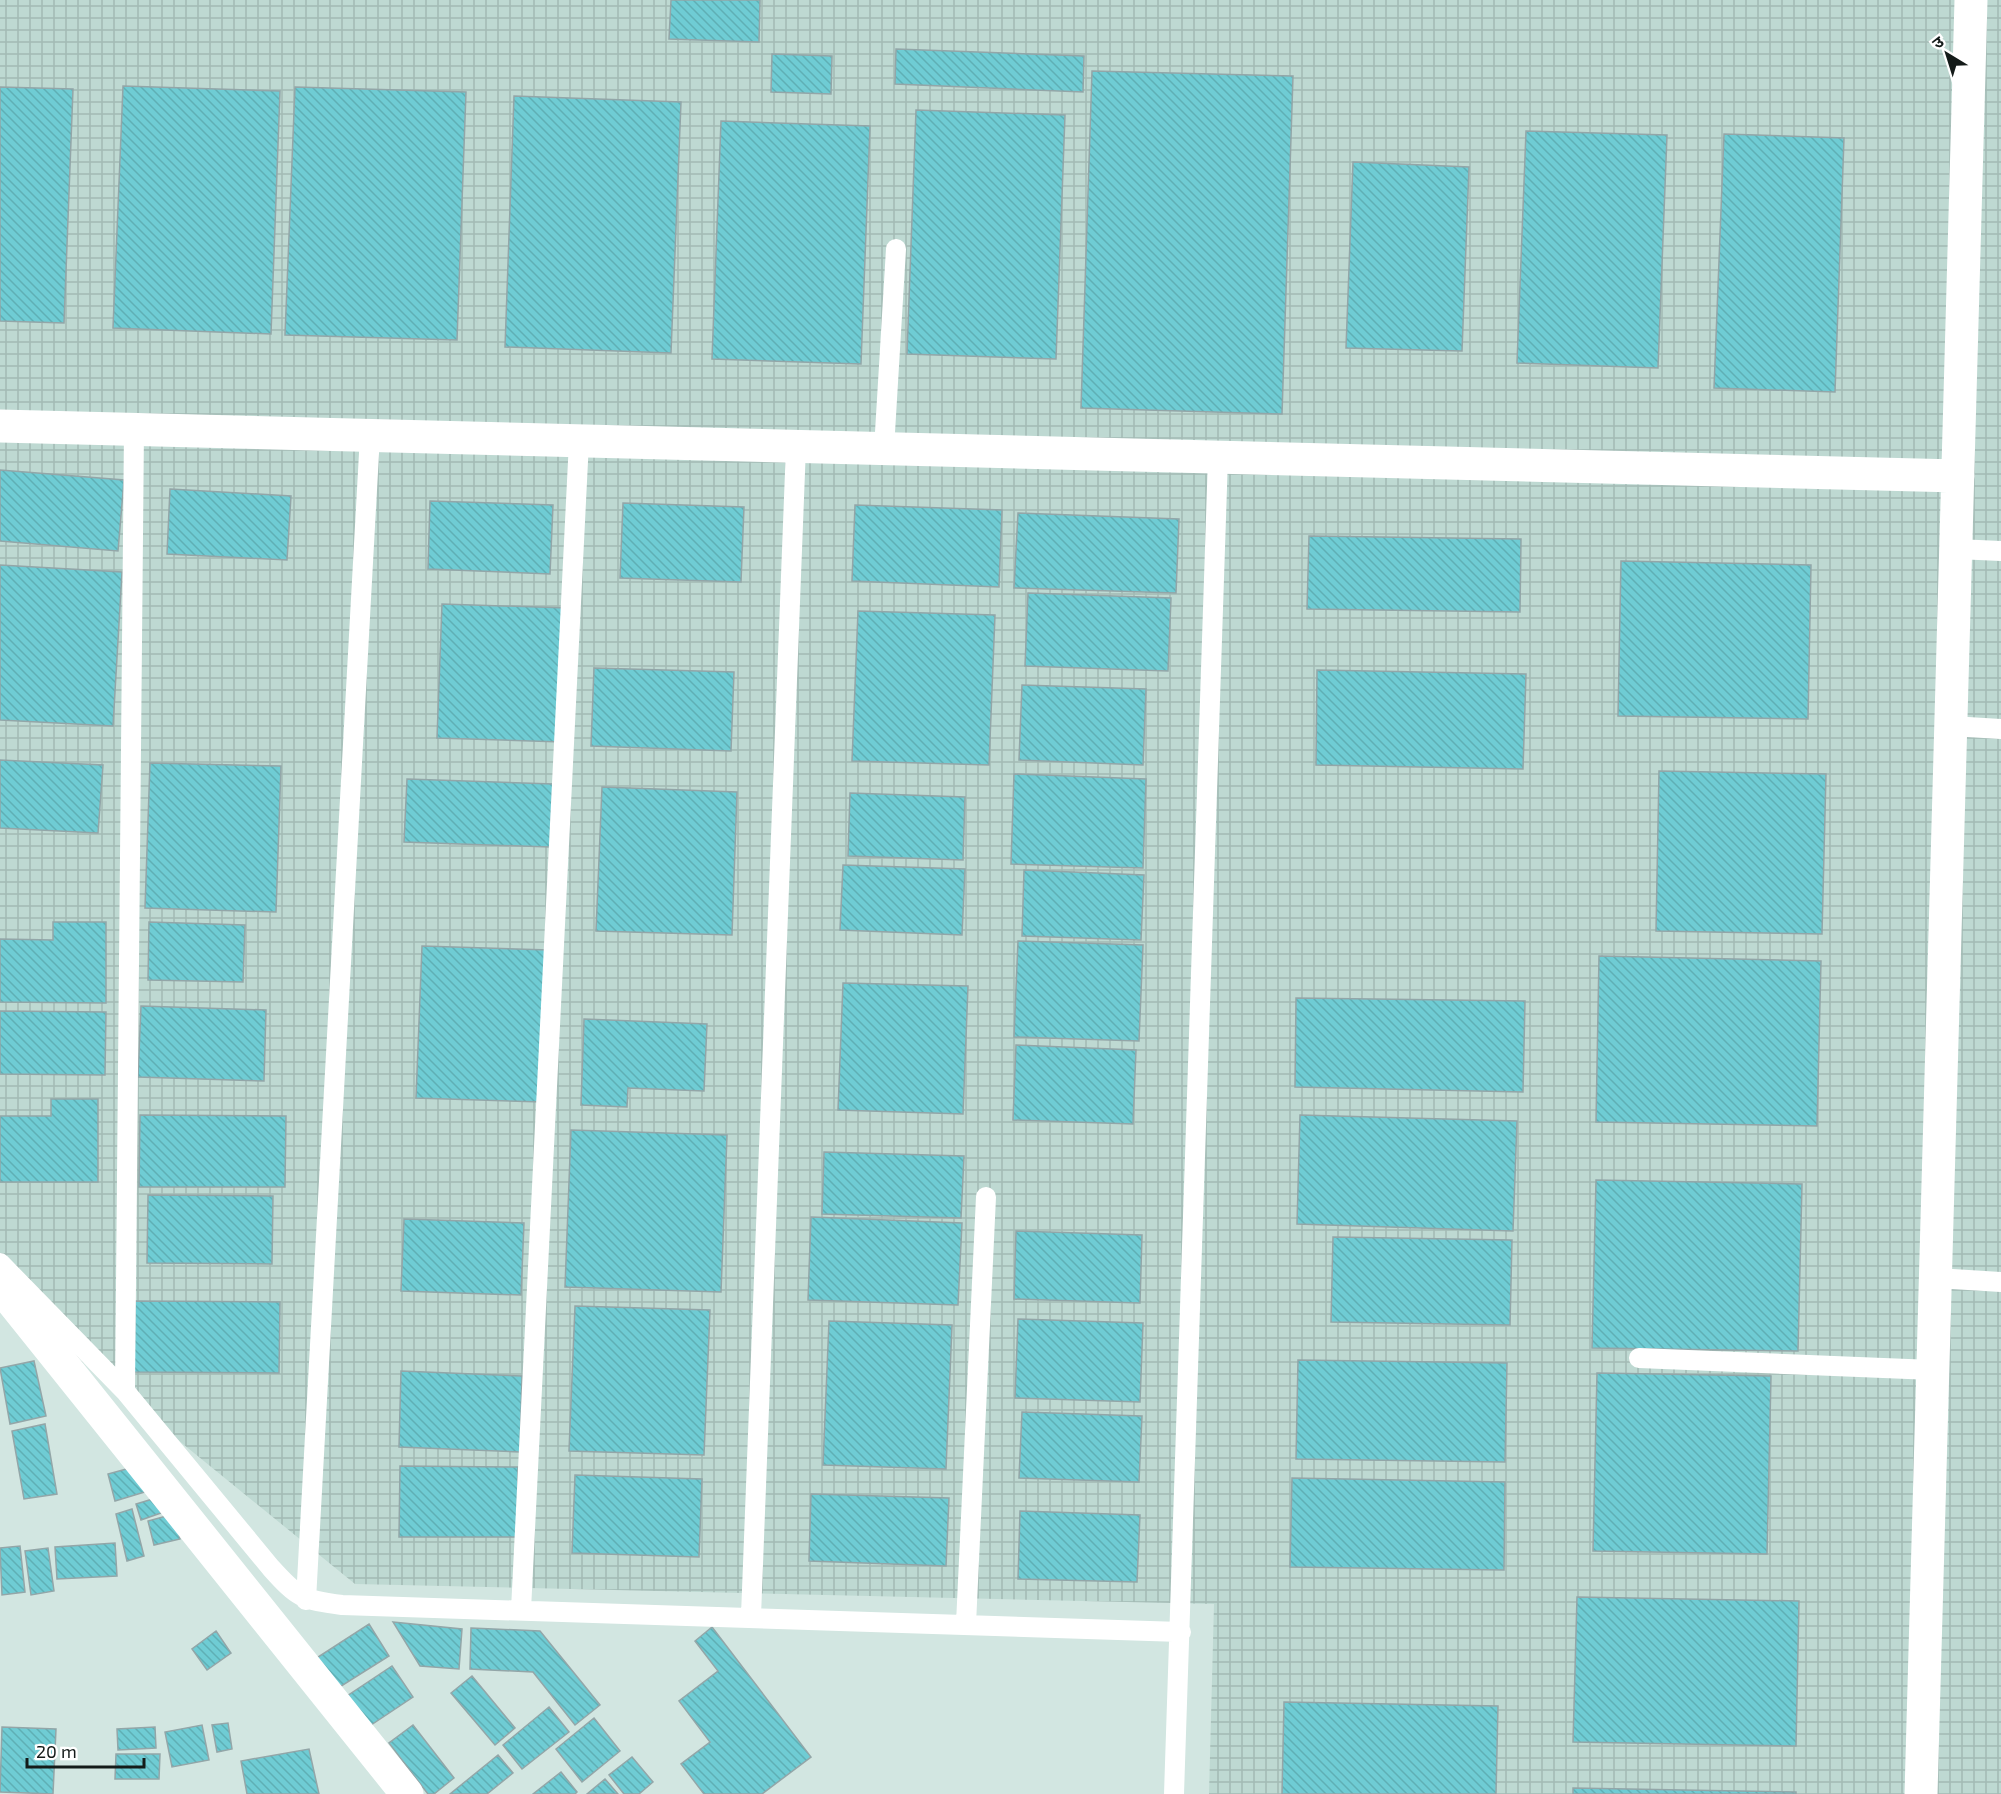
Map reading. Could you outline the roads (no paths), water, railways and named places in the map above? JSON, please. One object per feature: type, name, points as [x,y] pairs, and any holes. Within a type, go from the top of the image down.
[{"type":"street","points":[[1921,1794],[1971,0]]},
{"type":"street","points":[[0,426],[1958,476]]},
{"type":"street","points":[[0,1286],[407,1794]]},
{"type":"lane","points":[[884,449],[896,249]]},
{"type":"lane","points":[[125,1391],[134,429]]},
{"type":"lane","points":[[306,1600],[370,435]]},
{"type":"lane","points":[[521,1610],[579,441]]},
{"type":"lane","points":[[751,1616],[796,446]]},
{"type":"lane","points":[[1174,1794],[1218,457]]},
{"type":"lane","points":[[1956,549],[2001,551]]},
{"type":"lane","points":[[1952,726],[2001,729]]},
{"type":"lane","points":[[966,1624],[986,1197]]},
{"type":"lane","points":[[0,1263],[125,1391],[271,1568],[290,1589],[306,1600],[342,1605],[751,1616],[1181,1632]]},
{"type":"lane","points":[[1936,1278],[2001,1282]]},
{"type":"lane","points":[[1639,1358],[1933,1370]]}]
